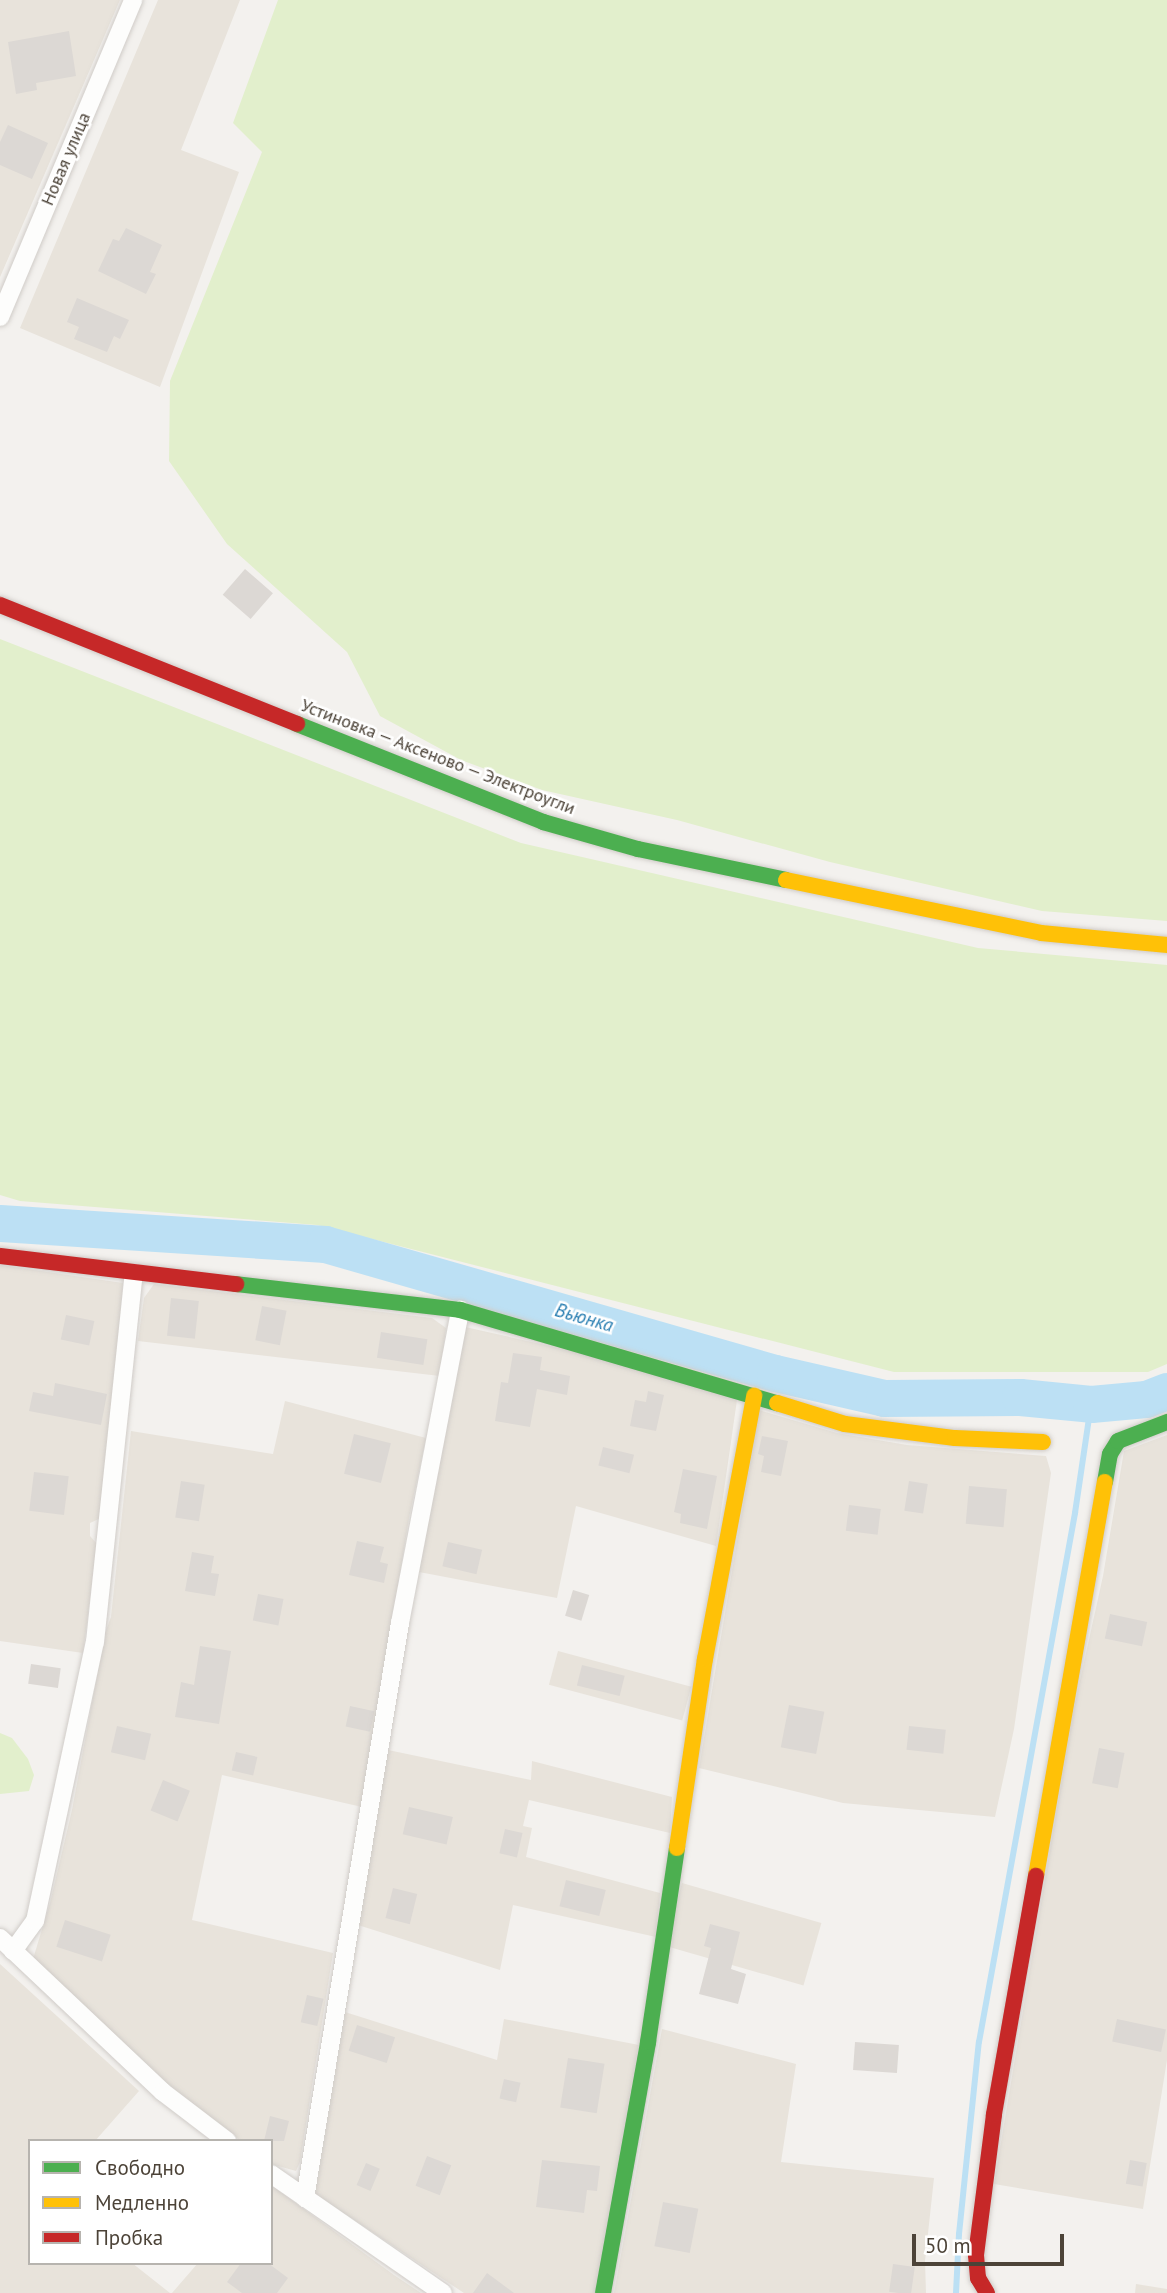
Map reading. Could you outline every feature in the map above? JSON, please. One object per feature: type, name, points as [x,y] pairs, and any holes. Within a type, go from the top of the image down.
[{"type":"street","name":"Новая улица","points":[[0,317],[132,0]]},
{"type":"street","name":"Устиновка — Аксеново — Электроугли","points":[[0,606],[555,825],[638,849],[1041,933],[1167,944]]},
{"type":"street","points":[[0,1256],[460,1310],[845,1424],[955,1438],[1043,1442]]},
{"type":"street","points":[[13,1951],[35,1921],[95,1642],[134,1273]]},
{"type":"street","points":[[305,2198],[400,1623],[460,1310]]},
{"type":"street","points":[[603,2293],[648,2042],[705,1659],[754,1396]]},
{"type":"street","points":[[987,2293],[978,2278],[976,2255],[994,2114],[1110,1454],[1118,1441],[1167,1423]]},
{"type":"street","points":[[0,1938],[163,2092],[224,2139]]},
{"type":"street","points":[[273,2175],[443,2293]]},
{"type":"shaded area","points":[[0,0],[120,0],[0,277]]},
{"type":"shaded area","points":[[158,0],[240,0],[181,150],[239,172],[160,387],[20,328]]},
{"type":"shaded area","points":[[0,1265],[123,1283],[103,1517],[90,1523],[90,1536],[97,1544],[83,1653],[0,1641]]},
{"type":"shaded area","points":[[154,1284],[432,1318],[446,1328],[440,1376],[138,1341],[144,1298]]},
{"type":"shaded area","points":[[465,1327],[599,1357],[737,1400],[716,1546],[576,1506],[557,1598],[419,1572],[446,1415]]},
{"type":"shaded area","points":[[285,1401],[426,1438],[409,1518],[362,1807],[222,1775],[192,1920],[333,1953],[300,2162],[296,2171],[273,2165],[273,2139],[238,2139],[147,2069],[33,1959],[50,1903],[72,1810],[105,1633],[111,1617],[131,1431],[273,1454]]},
{"type":"shaded area","points":[[759,1410],[837,1433],[907,1445],[1046,1456],[1051,1473],[1014,1729],[995,1817],[843,1803],[699,1768]]},
{"type":"shaded area","points":[[1167,1435],[1167,2060],[1143,2209],[994,2184],[1073,1712],[1103,1576],[1124,1451]]},
{"type":"shaded area","points":[[558,1651],[691,1687],[682,1721],[549,1685]]},
{"type":"shaded area","points":[[388,1750],[531,1780],[532,1761],[672,1797],[670,1833],[529,1800],[523,1826],[532,1828],[526,1857],[660,1893],[656,1937],[513,1905],[500,1970],[358,1925]]},
{"type":"shaded area","points":[[682,1883],[821,1923],[803,1985],[664,1945]]},
{"type":"shaded area","points":[[0,1964],[139,2091],[97,2139],[28,2139],[28,2265],[135,2265],[170,2293],[0,2293]]},
{"type":"shaded area","points":[[345,2012],[497,2060],[504,2019],[639,2045],[595,2293],[464,2293],[315,2194]]},
{"type":"shaded area","points":[[662,2029],[796,2064],[781,2162],[934,2178],[925,2261],[926,2293],[614,2293]]},
{"type":"shaded area","points":[[273,2186],[421,2293],[172,2293],[196,2265],[273,2265]]},
{"type":"shaded area","points":[[1136,2284],[1167,2289],[1167,2293],[1135,2293]]},
{"type":"green space","points":[[278,0],[1167,0],[1167,921],[1042,911],[830,862],[677,820],[542,790],[461,760],[380,716],[347,652],[227,544],[169,461],[170,381],[262,152],[233,123]]},
{"type":"green space","points":[[0,639],[521,843],[978,948],[1167,965],[1167,1364],[1148,1372],[894,1372],[317,1225],[20,1201],[0,1195]]},
{"type":"green space","points":[[0,1733],[12,1738],[28,1759],[34,1775],[29,1791],[0,1794]]},
{"type":"building","points":[[69,31],[76,76],[36,83],[37,90],[16,94],[8,42]]},
{"type":"building","points":[[8,125],[48,143],[32,179],[0,165],[0,142]]},
{"type":"building","points":[[126,228],[162,245],[150,272],[156,274],[146,294],[98,271],[113,239],[119,241]]},
{"type":"building","points":[[77,298],[129,320],[120,339],[114,336],[107,352],[74,339],[79,327],[67,322]]},
{"type":"building","points":[[245,569],[273,593],[251,619],[223,595]]},
{"type":"building","points":[[171,1298],[199,1301],[195,1339],[167,1336]]},
{"type":"building","points":[[262,1306],[287,1311],[280,1345],[255,1340]]},
{"type":"building","points":[[66,1315],[94,1321],[89,1345],[61,1339]]},
{"type":"building","points":[[381,1332],[427,1339],[423,1365],[377,1358]]},
{"type":"building","points":[[513,1353],[542,1357],[540,1370],[570,1376],[567,1395],[537,1389],[530,1427],[495,1421],[501,1382],[508,1383]]},
{"type":"building","points":[[55,1383],[107,1394],[101,1425],[29,1411],[33,1392],[53,1396]]},
{"type":"building","points":[[648,1391],[664,1395],[656,1431],[630,1426],[635,1400],[646,1402]]},
{"type":"building","points":[[354,1434],[391,1443],[381,1483],[344,1474]]},
{"type":"building","points":[[762,1436],[788,1441],[781,1476],[761,1472],[764,1456],[758,1454]]},
{"type":"building","points":[[603,1447],[634,1455],[629,1473],[598,1465]]},
{"type":"building","points":[[683,1469],[717,1476],[707,1529],[680,1523],[681,1514],[674,1512]]},
{"type":"building","points":[[34,1472],[69,1476],[64,1515],[29,1511]]},
{"type":"building","points":[[181,1481],[205,1485],[199,1521],[175,1518]]},
{"type":"building","points":[[909,1481],[928,1484],[923,1514],[904,1511]]},
{"type":"building","points":[[969,1486],[1007,1489],[1004,1527],[966,1524]]},
{"type":"building","points":[[849,1505],[881,1509],[878,1535],[846,1531]]},
{"type":"building","points":[[357,1541],[384,1547],[380,1562],[388,1564],[384,1583],[349,1575]]},
{"type":"building","points":[[448,1542],[482,1550],[476,1574],[442,1566]]},
{"type":"building","points":[[192,1552],[214,1556],[211,1573],[219,1574],[215,1596],[185,1591]]},
{"type":"building","points":[[573,1590],[589,1595],[581,1621],[565,1616]]},
{"type":"building","points":[[258,1594],[284,1599],[278,1625],[253,1621]]},
{"type":"building","points":[[1110,1614],[1147,1622],[1142,1646],[1105,1638]]},
{"type":"building","points":[[200,1646],[231,1651],[219,1724],[175,1717],[181,1682],[194,1685]]},
{"type":"building","points":[[31,1664],[61,1668],[58,1688],[28,1684]]},
{"type":"building","points":[[582,1665],[625,1676],[620,1696],[577,1685]]},
{"type":"building","points":[[789,1705],[824,1712],[816,1754],[781,1747]]},
{"type":"building","points":[[350,1706],[374,1711],[370,1732],[346,1727]]},
{"type":"building","points":[[117,1726],[151,1734],[145,1760],[111,1752]]},
{"type":"building","points":[[909,1726],[946,1730],[943,1754],[906,1750]]},
{"type":"building","points":[[1099,1748],[1125,1753],[1118,1788],[1092,1783]]},
{"type":"building","points":[[236,1752],[257,1757],[253,1775],[232,1771]]},
{"type":"building","points":[[163,1780],[190,1791],[178,1821],[151,1811]]},
{"type":"building","points":[[409,1807],[453,1817],[447,1844],[403,1834]]},
{"type":"building","points":[[505,1829],[523,1833],[517,1857],[499,1853]]},
{"type":"building","points":[[566,1880],[606,1890],[599,1916],[559,1906]]},
{"type":"building","points":[[393,1888],[417,1894],[410,1924],[386,1918]]},
{"type":"building","points":[[65,1920],[111,1935],[102,1961],[56,1947]]},
{"type":"building","points":[[710,1924],[740,1932],[731,1969],[746,1974],[738,2004],[699,1994],[711,1948],[704,1946]]},
{"type":"building","points":[[307,1995],[324,1999],[317,2026],[301,2022]]},
{"type":"building","points":[[1117,2019],[1166,2029],[1161,2052],[1112,2041]]},
{"type":"building","points":[[357,2025],[395,2037],[387,2063],[349,2051]]},
{"type":"building","points":[[855,2042],[899,2045],[897,2073],[853,2070]]},
{"type":"building","points":[[568,2058],[605,2064],[597,2113],[560,2107]]},
{"type":"building","points":[[504,2079],[521,2083],[516,2102],[500,2098]]},
{"type":"building","points":[[270,2116],[289,2121],[284,2141],[264,2139]]},
{"type":"building","points":[[427,2156],[451,2165],[440,2195],[416,2186]]},
{"type":"building","points":[[542,2160],[600,2166],[597,2191],[587,2190],[584,2213],[536,2207]]},
{"type":"building","points":[[1130,2160],[1147,2163],[1143,2187],[1126,2184]]},
{"type":"building","points":[[366,2163],[380,2169],[370,2191],[357,2185]]},
{"type":"building","points":[[663,2202],[698,2209],[690,2253],[654,2246]]},
{"type":"building","points":[[893,2264],[915,2267],[911,2293],[889,2292]]},
{"type":"building","points":[[240,2265],[271,2265],[288,2278],[277,2293],[242,2293],[227,2282]]},
{"type":"building","points":[[487,2273],[514,2293],[473,2293]]},
{"type":"waterway","name":"Вьюнка","points":[[0,1223],[325,1244],[775,1373],[884,1398],[1020,1397],[1091,1404],[1146,1399],[1167,1391]]},
{"type":"waterway","points":[[956,2293],[959,2234],[979,2042],[1075,1513],[1091,1404]]},
{"type":"traffic: fast","points":[[297,724],[543,822],[638,849],[786,880]]},
{"type":"traffic: fast","points":[[236,1284],[460,1310],[777,1403]]},
{"type":"traffic: fast","points":[[1105,1482],[1110,1454],[1118,1441],[1167,1422]]},
{"type":"traffic: fast","points":[[603,2293],[648,2042],[677,1848]]},
{"type":"traffic: slow","points":[[786,880],[1041,933],[1167,945]]},
{"type":"traffic: slow","points":[[677,1848],[705,1659],[754,1396]]},
{"type":"traffic: slow","points":[[777,1403],[845,1424],[955,1438],[1043,1442]]},
{"type":"traffic: slow","points":[[1036,1876],[1105,1482]]},
{"type":"traffic: jam","points":[[0,605],[297,724]]},
{"type":"traffic: jam","points":[[0,1256],[236,1284]]},
{"type":"traffic: jam","points":[[987,2293],[978,2278],[976,2255],[994,2114],[1036,1876]]}]
